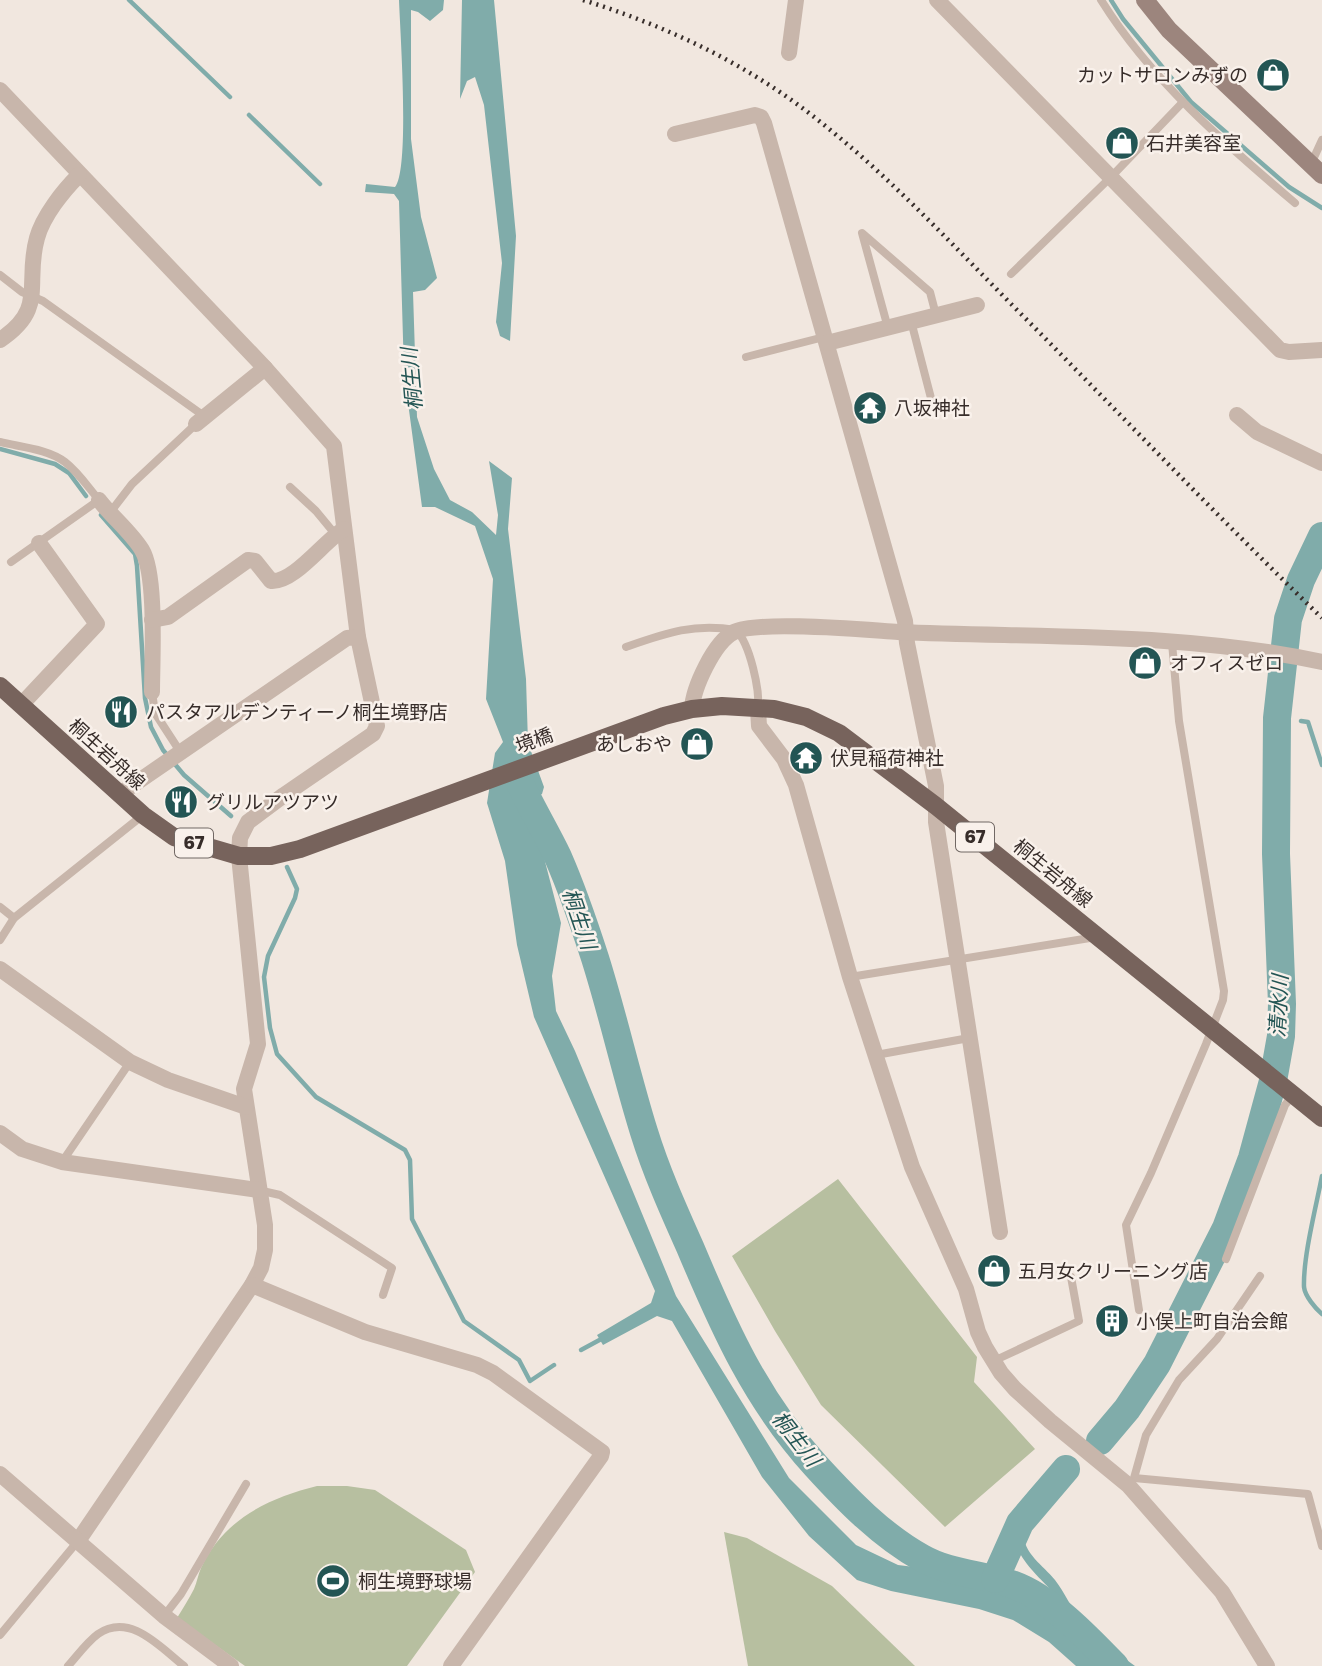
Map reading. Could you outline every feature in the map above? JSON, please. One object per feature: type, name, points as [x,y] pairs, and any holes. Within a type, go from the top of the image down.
[{"type":"main road","points":[[1145,0],[1169,30],[1317,169]]},
{"type":"main road","name":"桐生岩舟線","points":[[0,686],[143,815],[174,837],[239,856],[271,856],[300,849],[433,799]]},
{"type":"main road","name":"桐生岩舟線","points":[[648,721],[692,709],[722,706],[788,711],[839,733],[936,806],[1289,1092]]},
{"type":"main road","name":"境橋","points":[[433,799],[648,721]]},
{"type":"main road","name":"67","points":[[1289,1092],[1322,1118]]},
{"type":"street","points":[[789,53],[796,0]]},
{"type":"street","points":[[937,0],[1280,350],[1322,350]]},
{"type":"street","points":[[0,90],[265,368],[334,446],[339,532],[377,726],[373,734],[248,822],[240,838],[239,856],[258,1044],[244,1089],[265,1225],[265,1250],[261,1268],[78,1541]]},
{"type":"street","points":[[675,134],[755,115],[761,117],[907,632],[936,786],[936,822],[1000,1232]]},
{"type":"street","points":[[0,340],[24,320],[32,297],[37,237],[46,219],[79,175]]},
{"type":"street","points":[[825,340],[888,328],[977,305]]},
{"type":"street","points":[[200,420],[265,368]]},
{"type":"street","points":[[1237,415],[1257,432],[1322,463]]},
{"type":"street","points":[[99,500],[141,549],[148,566],[152,620],[152,692]]},
{"type":"street","points":[[152,620],[168,617],[248,560],[255,561],[271,580],[283,579],[302,567],[339,532]]},
{"type":"street","points":[[21,705],[97,624],[38,542]]},
{"type":"street","points":[[692,709],[694,689],[722,643],[737,630],[775,627],[1228,646],[1322,662]]},
{"type":"street","points":[[120,794],[347,638],[358,637]]},
{"type":"street","points":[[758,709],[760,726],[784,759],[796,785],[850,977],[912,1167],[966,1289],[978,1332],[995,1363],[1016,1389],[1050,1421],[1131,1481],[1222,1592],[1267,1666]]},
{"type":"street","points":[[0,970],[130,1062],[168,1080],[246,1107]]},
{"type":"street","points":[[0,1133],[22,1149],[62,1162],[258,1190]]},
{"type":"street","points":[[252,1285],[365,1332],[477,1365],[493,1373],[602,1452],[451,1666]]},
{"type":"street","points":[[0,1474],[164,1616],[231,1666]]},
{"type":"lane","points":[[1101,0],[1122,34],[1182,103],[1295,203]]},
{"type":"lane","points":[[1011,274],[1112,176],[1182,103]]},
{"type":"lane","points":[[1317,169],[1322,140]]},
{"type":"lane","points":[[888,328],[862,233],[930,292],[936,315]]},
{"type":"lane","points":[[0,275],[32,297],[43,301],[200,420],[131,484],[109,514]]},
{"type":"lane","points":[[911,321],[932,402]]},
{"type":"lane","points":[[746,357],[825,340]]},
{"type":"lane","points":[[0,442],[51,454],[63,460],[99,500],[11,562]]},
{"type":"lane","points":[[290,487],[339,532]]},
{"type":"lane","points":[[626,647],[669,631],[688,628],[717,627],[737,630],[758,689],[758,709]]},
{"type":"lane","points":[[1139,1310],[1126,1225],[1212,1029],[1224,991],[1179,721],[1172,643]]},
{"type":"lane","points":[[152,692],[155,713],[180,752]]},
{"type":"lane","points":[[0,940],[14,919],[143,815]]},
{"type":"lane","points":[[0,907],[14,919]]},
{"type":"lane","points":[[850,977],[1098,936]]},
{"type":"lane","points":[[876,1055],[969,1038]]},
{"type":"lane","points":[[62,1162],[130,1062]]},
{"type":"lane","points":[[1226,1259],[1289,1092]]},
{"type":"lane","points":[[258,1190],[280,1195],[392,1268],[383,1295]]},
{"type":"lane","points":[[1260,1276],[1217,1339],[1179,1380],[1146,1435],[1131,1481],[1308,1494],[1322,1546]]},
{"type":"lane","points":[[995,1363],[1000,1358],[1079,1321],[1071,1277]]},
{"type":"lane","points":[[164,1616],[181,1594],[246,1483]]},
{"type":"lane","points":[[0,1635],[78,1541]]},
{"type":"lane","points":[[68,1666],[96,1635],[116,1626],[131,1627],[184,1666]]},
{"type":"green space","points":[[838,1179],[977,1357],[974,1382],[1035,1449],[945,1527],[821,1405],[732,1256]]},
{"type":"green space","name":"桐生境野球場","points":[[317,1486],[375,1490],[466,1550],[475,1572],[407,1666],[245,1666],[177,1618],[194,1589],[210,1551],[234,1524],[281,1497]]},
{"type":"green space","points":[[724,1532],[747,1538],[832,1586],[915,1666],[748,1666]]},
{"type":"water","points":[[399,0],[444,0],[443,10],[430,21],[411,10],[411,139],[421,217],[437,278],[425,290],[413,292],[417,417],[434,469],[450,500],[472,512],[496,535],[498,515],[489,461],[512,478],[508,529],[526,679],[528,743],[544,787],[542,794],[532,800],[536,827],[561,923],[552,976],[556,1011],[676,1296],[789,1478],[856,1545],[898,1565],[974,1578],[1017,1595],[1063,1625],[1058,1600],[1020,1553],[1014,1538],[1013,1524],[1023,1498],[1059,1461],[1072,1476],[1031,1513],[1024,1526],[1025,1543],[1059,1585],[1087,1628],[1135,1666],[1076,1666],[1049,1642],[1013,1620],[979,1609],[891,1591],[857,1580],[809,1536],[762,1477],[672,1321],[657,1316],[603,1345],[597,1335],[651,1303],[655,1291],[534,1017],[517,945],[505,861],[487,803],[495,753],[503,742],[486,699],[493,579],[475,526],[435,507],[422,507],[404,373],[399,201],[394,194],[365,192],[366,184],[395,187],[400,175],[403,128]]},
{"type":"water","points":[[462,0],[494,0],[516,236],[510,341],[500,336],[496,322],[502,263],[484,105],[475,77],[467,81],[460,99]]},
{"type":"waterway","points":[[129,0],[230,97]]},
{"type":"waterway","points":[[1111,0],[1123,19],[1191,102],[1289,187],[1322,208]]},
{"type":"waterway","points":[[249,115],[320,184]]},
{"type":"waterway","points":[[0,449],[55,464],[69,473],[86,496]]},
{"type":"waterway","points":[[101,515],[135,554],[145,698],[151,727],[163,750],[184,775],[231,816]]},
{"type":"waterway","name":"清水川","points":[[1100,1441],[1127,1409],[1157,1364],[1226,1228],[1252,1158],[1273,1081],[1281,1036],[1282,1004],[1276,854],[1277,718],[1288,619],[1301,580],[1322,536]]},
{"type":"waterway","points":[[1301,721],[1308,722],[1322,765]]},
{"type":"waterway","name":"桐生川","points":[[517,777],[558,857],[578,907],[602,979],[644,1132],[665,1190],[729,1334],[776,1415],[828,1479],[893,1539],[933,1563],[1003,1581],[1028,1591],[1068,1620],[1115,1666]]},
{"type":"waterway","points":[[287,867],[297,889],[268,956],[264,977],[270,1028],[277,1054],[316,1097],[405,1150],[410,1160],[412,1219],[464,1321],[519,1360],[530,1381],[554,1365]]},
{"type":"waterway","points":[[1322,1176],[1304,1275],[1306,1294],[1322,1314]]},
{"type":"waterway","points":[[581,1350],[605,1337]]},
{"type":"waterway","name":"清水川","points":[[995,1579],[1020,1523],[1066,1469]]},
{"type":"railway","points":[[583,0],[668,31],[723,58],[776,89],[832,131],[918,210],[1322,618]]},
{"type":"place","name":"カットサロンみずの","points":[[1273,75]]},
{"type":"place","name":"石井美容室","points":[[1122,143]]},
{"type":"place","name":"八坂神社","points":[[870,408]]},
{"type":"place","name":"オフィスゼロ","points":[[1145,663]]},
{"type":"place","name":"パスタアルデンティーノ桐生境野店","points":[[121,712]]},
{"type":"place","name":"あしおや","points":[[697,744]]},
{"type":"place","name":"伏見稲荷神社","points":[[806,758]]},
{"type":"place","name":"グリルアツアツ","points":[[181,802]]},
{"type":"place","name":"五月女クリーニング店","points":[[994,1271]]},
{"type":"place","name":"小俣上町自治会館","points":[[1112,1321]]},
{"type":"place","name":"桐生境野球場","points":[[333,1581]]}]
